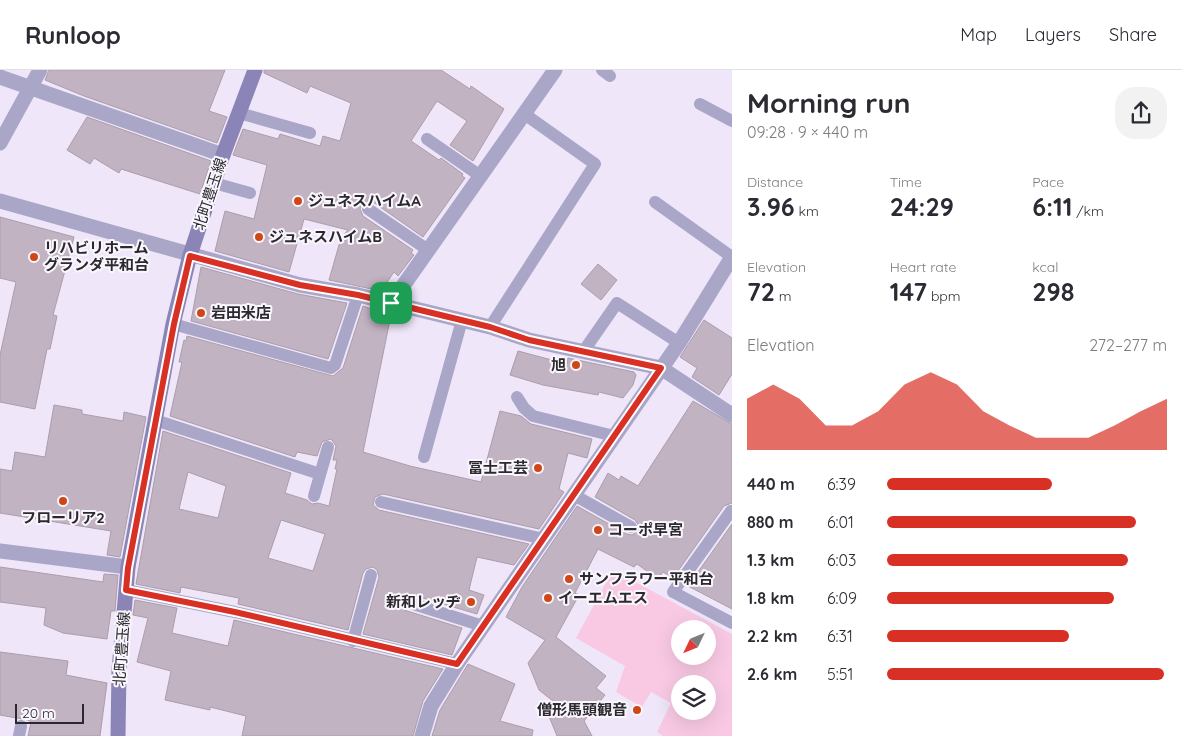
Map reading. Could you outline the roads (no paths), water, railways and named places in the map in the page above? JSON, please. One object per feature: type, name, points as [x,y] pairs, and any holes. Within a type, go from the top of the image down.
[{"type":"main road","name":"北町豊玉線","points":[[118,736],[119,670],[128,568],[174,324],[190,256],[223,155],[255,70]]},
{"type":"street","points":[[0,143],[40,70]]},
{"type":"street","points":[[391,303],[479,175],[555,70]]},
{"type":"street","points":[[0,78],[223,155]]},
{"type":"street","points":[[0,202],[300,285],[358,295],[490,327],[529,340],[661,368],[732,414]]},
{"type":"street","points":[[422,736],[431,706],[457,664],[679,342],[732,257]]},
{"type":"street","points":[[0,551],[128,568]]},
{"type":"lane","points":[[700,104],[732,121]]},
{"type":"lane","points":[[239,113],[310,133]]},
{"type":"lane","points":[[490,327],[595,164],[523,113]]},
{"type":"lane","points":[[427,138],[479,175]]},
{"type":"lane","points":[[214,183],[250,193]]},
{"type":"lane","points":[[656,202],[732,257]]},
{"type":"lane","points":[[368,209],[428,250]]},
{"type":"lane","points":[[174,324],[331,368],[335,365],[358,295]]},
{"type":"lane","points":[[583,352],[617,303],[679,342]]},
{"type":"lane","points":[[424,457],[462,320]]},
{"type":"lane","points":[[518,397],[524,408],[533,416],[614,436]]},
{"type":"lane","points":[[155,420],[320,474]]},
{"type":"lane","points":[[314,496],[328,446]]},
{"type":"lane","points":[[574,495],[632,527]]},
{"type":"lane","points":[[381,502],[544,538]]},
{"type":"lane","points":[[731,511],[673,592],[732,623]]},
{"type":"lane","points":[[353,641],[371,575]]},
{"type":"lane","points":[[126,590],[235,612],[457,664]]},
{"type":"lane","points":[[407,602],[483,626]]},
{"type":"place","name":"ジュネスハイムA","points":[[298,201]]},
{"type":"place","name":"ジュネスハイムB","points":[[259,237]]},
{"type":"place","name":"リハビリホーム グランダ平和台","points":[[34,257]]},
{"type":"place","name":"岩田米店","points":[[201,313]]},
{"type":"place","name":"旭","points":[[576,365]]},
{"type":"place","name":"冨士工芸","points":[[538,468]]},
{"type":"place","name":"フローリア2","points":[[63,501]]},
{"type":"place","name":"コーポ早宮","points":[[598,530]]},
{"type":"place","name":"サンフラワー平和台","points":[[569,579]]},
{"type":"place","name":"イーエムエス","points":[[548,598]]},
{"type":"place","name":"新和レッヂ","points":[[471,602]]},
{"type":"place","name":"僧形馬頭観音","points":[[637,710]]}]
